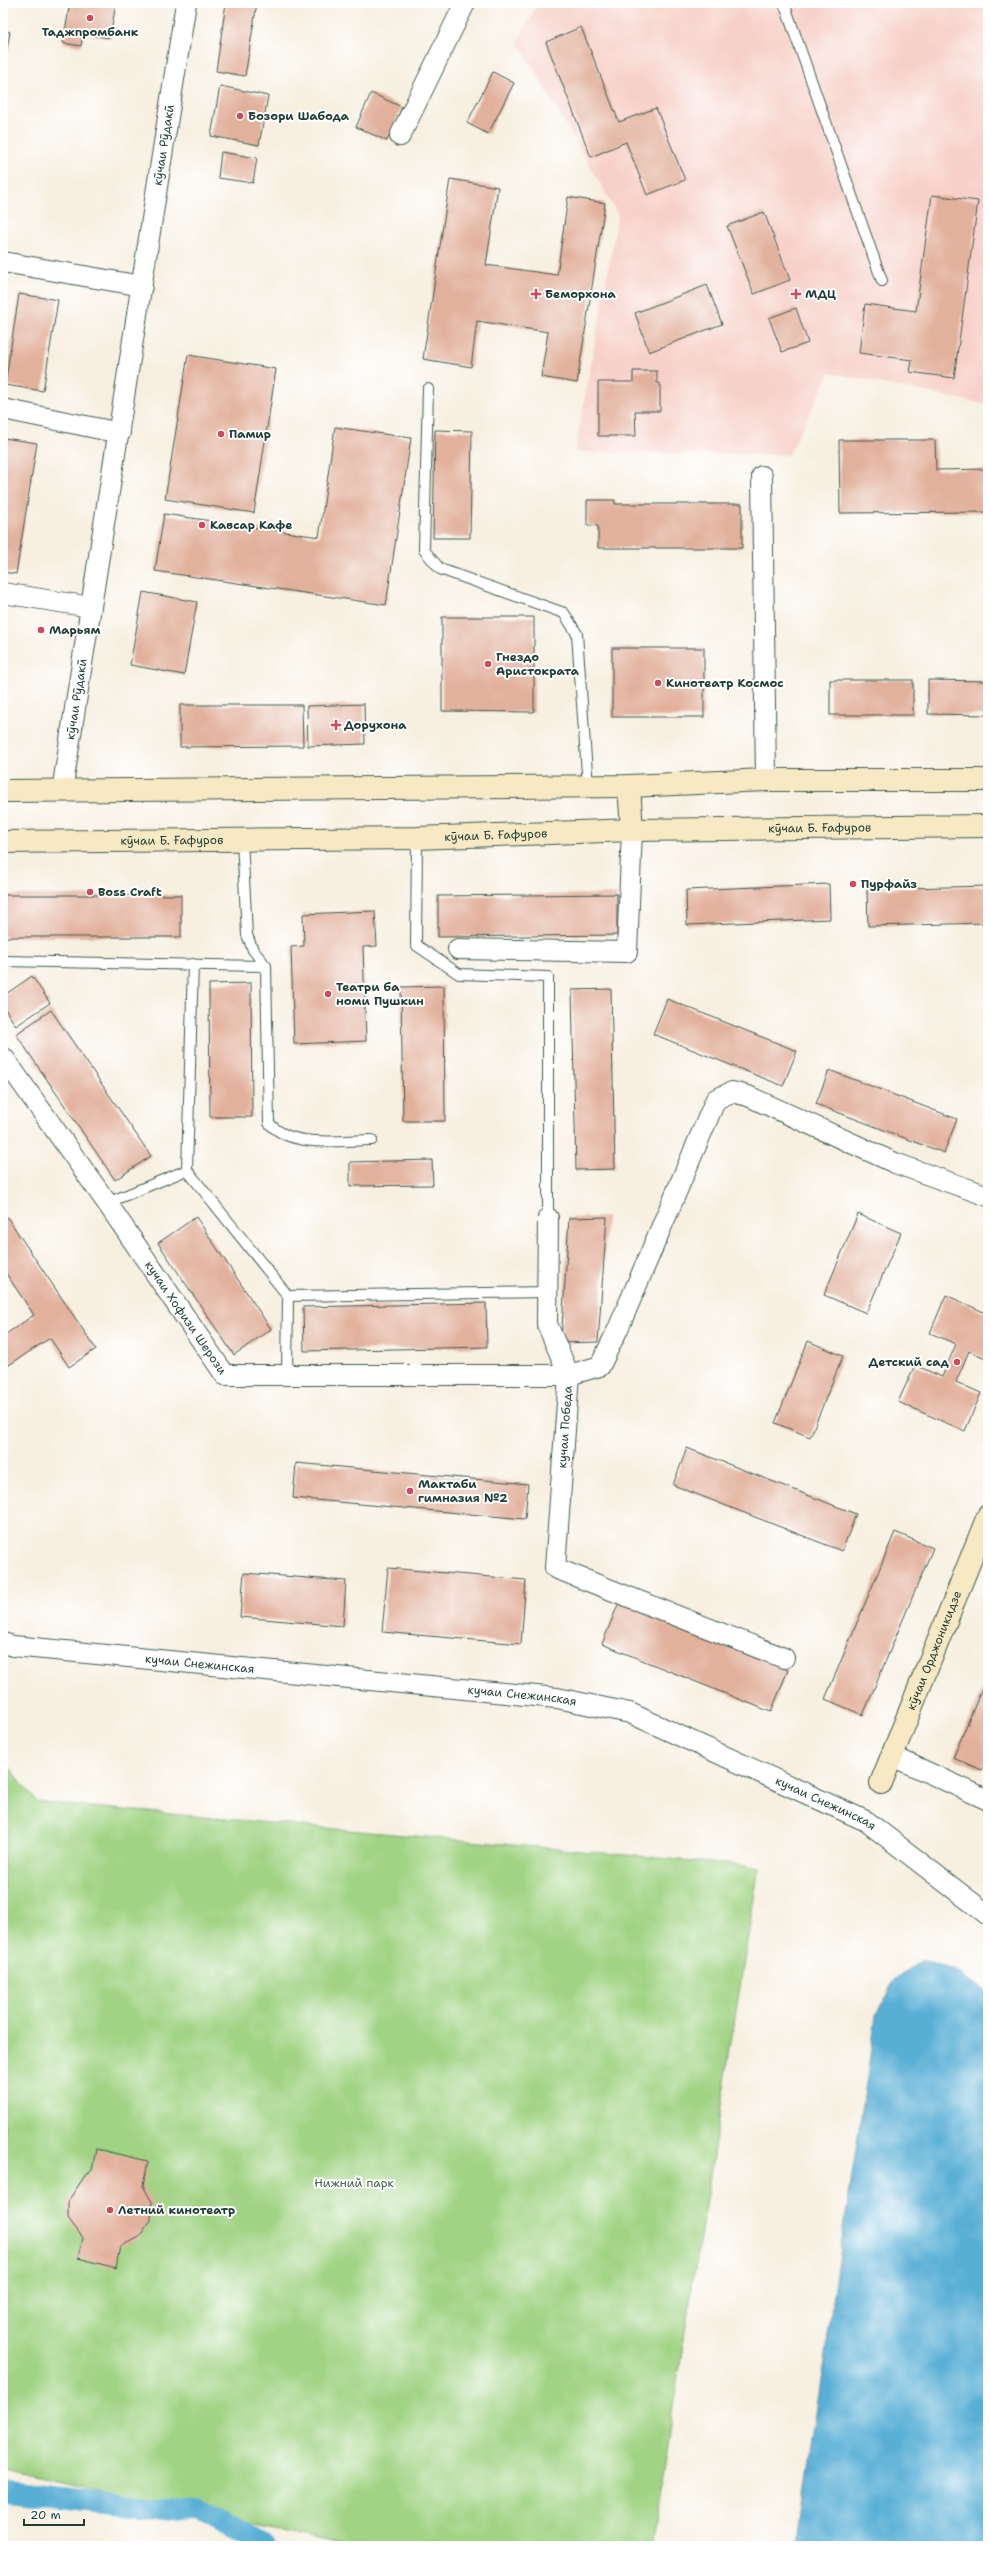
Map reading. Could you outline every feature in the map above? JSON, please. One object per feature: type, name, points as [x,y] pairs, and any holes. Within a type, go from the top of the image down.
[{"type":"main road","points":[[3,791],[588,787],[766,780],[988,780]]},
{"type":"main road","points":[[629,786],[632,830]]},
{"type":"main road","name":"кӯчаи Б. Ғафуров","points":[[3,842],[417,838],[632,830],[988,826]]},
{"type":"main road","name":"кӯчаи Орджоникидзе","points":[[881,1783],[988,1516]]},
{"type":"street","name":"кӯчаи Рӯдакӣ","points":[[62,791],[120,433],[186,3]]},
{"type":"street","points":[[400,136],[465,3]]},
{"type":"street","points":[[3,262],[142,286]]},
{"type":"street","points":[[3,409],[120,433]]},
{"type":"street","points":[[762,476],[766,780]]},
{"type":"street","points":[[3,593],[91,607]]},
{"type":"street","points":[[458,948],[627,952],[632,830]]},
{"type":"street","name":"кучаи Хофизи Шерози","points":[[3,1057],[107,1203],[225,1375],[569,1375],[600,1366],[618,1328],[716,1099],[732,1092],[748,1096],[895,1162],[988,1196]]},
{"type":"street","name":"кучаи Победа","points":[[548,1218],[547,1324],[569,1375],[555,1568],[784,1658]]},
{"type":"street","name":"кучаи Снежинская","points":[[3,1643],[21,1647],[557,1698],[630,1713],[866,1821],[988,1915]]},
{"type":"street","points":[[892,1756],[988,1800]]},
{"type":"lane","points":[[784,3],[882,282]]},
{"type":"lane","points":[[428,389],[424,550],[440,569],[564,613],[577,634],[588,787]]},
{"type":"lane","points":[[417,838],[416,945],[459,974],[548,977],[548,1218]]},
{"type":"lane","points":[[242,840],[247,936],[254,950],[266,966],[268,1123],[277,1132],[301,1140],[372,1140]]},
{"type":"lane","points":[[3,961],[266,966]]},
{"type":"lane","points":[[193,964],[187,1170],[288,1296],[287,1375]]},
{"type":"lane","points":[[107,1203],[187,1170]]},
{"type":"lane","points":[[288,1296],[547,1292]]},
{"type":"shaded area","name":"МДЦ","points":[[538,3],[988,3],[988,405],[830,373],[789,455],[575,452],[618,215],[518,42]]},
{"type":"green space","name":"Нижний парк","points":[[3,1759],[37,1802],[759,1867],[651,2546],[345,2546],[3,2470]]},
{"type":"water","points":[[922,1960],[957,1970],[988,1993],[988,2546],[796,2546],[876,2016],[894,1980]]},
{"type":"building","name":"Таджпромбанк","points":[[70,3],[116,3],[110,38],[83,34],[81,46],[63,43]]},
{"type":"building","points":[[226,3],[257,3],[245,76],[216,71]]},
{"type":"building","points":[[581,27],[619,122],[656,108],[685,180],[647,195],[626,142],[591,157],[546,42]]},
{"type":"building","points":[[3,31],[10,32],[4,67],[3,67]]},
{"type":"building","points":[[493,72],[514,83],[488,134],[467,123]]},
{"type":"building","name":"Бозори Шабода","points":[[220,86],[268,96],[259,145],[211,136]]},
{"type":"building","points":[[371,93],[402,107],[387,141],[356,127]]},
{"type":"building","points":[[221,152],[257,158],[253,183],[218,178]]},
{"type":"building","points":[[450,179],[498,187],[486,265],[557,275],[568,197],[605,203],[577,383],[541,377],[548,332],[477,321],[471,367],[423,359]]},
{"type":"building","points":[[932,195],[978,201],[954,378],[910,372],[912,360],[859,353],[865,304],[916,311]]},
{"type":"building","points":[[764,212],[790,280],[754,294],[727,226]]},
{"type":"building","points":[[707,285],[722,324],[649,352],[635,313]]},
{"type":"building","points":[[19,294],[58,300],[43,391],[5,385]]},
{"type":"building","points":[[796,308],[808,343],[782,352],[769,318]]},
{"type":"building","name":"Памир","points":[[188,355],[276,369],[254,513],[165,499]]},
{"type":"building","points":[[633,371],[657,371],[657,383],[660,383],[660,411],[635,411],[636,436],[598,436],[598,382],[633,382]]},
{"type":"building","name":"Кавсар Кафе","points":[[335,427],[411,438],[386,605],[155,571],[164,514],[319,537]]},
{"type":"building","points":[[435,430],[472,431],[470,538],[433,538]]},
{"type":"building","points":[[4,438],[37,443],[16,574],[3,572]]},
{"type":"building","points":[[839,440],[935,440],[936,470],[988,469],[988,512],[840,513]]},
{"type":"building","points":[[587,500],[615,500],[615,504],[742,504],[742,548],[598,548],[598,526],[587,525]]},
{"type":"building","points":[[143,592],[197,602],[184,675],[130,665]]},
{"type":"building","name":"Гнездо Аристократа","points":[[442,617],[534,617],[534,712],[442,711]]},
{"type":"building","name":"Кинотеатр Космос","points":[[612,648],[704,648],[704,717],[612,717]]},
{"type":"building","points":[[830,680],[913,680],[913,715],[830,715]]},
{"type":"building","points":[[928,680],[988,681],[988,715],[928,714]]},
{"type":"building","name":"Дорухона","points":[[364,704],[365,744],[308,746],[307,706]]},
{"type":"building","points":[[180,705],[302,705],[303,746],[180,747]]},
{"type":"building","points":[[829,884],[830,919],[687,925],[686,890]]},
{"type":"building","points":[[988,886],[988,923],[868,926],[867,889]]},
{"type":"building","points":[[617,894],[617,935],[438,937],[438,896]]},
{"type":"building","points":[[3,895],[181,895],[181,937],[3,937]]},
{"type":"building","name":"Театри ба номи Пушкин","points":[[375,911],[377,946],[363,947],[366,1041],[294,1044],[291,947],[304,946],[303,914]]},
{"type":"building","points":[[32,976],[50,1003],[16,1026],[3,1006],[3,996]]},
{"type":"building","points":[[251,983],[252,1117],[210,1117],[209,984]]},
{"type":"building","points":[[444,986],[445,1121],[403,1121],[401,987]]},
{"type":"building","points":[[611,989],[615,1169],[576,1170],[572,990]]},
{"type":"building","points":[[667,999],[797,1051],[783,1086],[653,1034]]},
{"type":"building","points":[[51,1010],[151,1156],[115,1180],[16,1034]]},
{"type":"building","points":[[829,1070],[957,1119],[944,1153],[816,1104]]},
{"type":"building","points":[[432,1160],[433,1185],[350,1186],[350,1162]]},
{"type":"building","points":[[858,1214],[901,1233],[866,1313],[824,1295]]},
{"type":"building","points":[[7,1217],[96,1349],[69,1367],[50,1338],[3,1369],[3,1336],[34,1315],[3,1269],[3,1220]]},
{"type":"building","points":[[196,1217],[271,1329],[234,1355],[158,1243]]},
{"type":"building","points":[[607,1217],[598,1342],[561,1343],[569,1218]]},
{"type":"building","name":"Детский сад","points":[[946,1295],[988,1314],[988,1359],[969,1351],[956,1382],[981,1393],[965,1431],[898,1402],[915,1365],[942,1377],[956,1344],[930,1333]]},
{"type":"building","points":[[486,1303],[487,1347],[304,1351],[303,1307]]},
{"type":"building","points":[[808,1341],[843,1356],[810,1437],[775,1423]]},
{"type":"building","points":[[687,1448],[856,1514],[842,1551],[673,1485]]},
{"type":"building","name":"Мактаби гимназия №2","points":[[296,1463],[528,1484],[525,1519],[293,1498]]},
{"type":"building","points":[[895,1532],[933,1548],[863,1715],[825,1699]]},
{"type":"building","points":[[388,1568],[526,1580],[521,1644],[382,1632]]},
{"type":"building","points":[[244,1573],[346,1581],[343,1626],[240,1617]]},
{"type":"building","points":[[619,1602],[788,1670],[771,1712],[602,1644]]},
{"type":"building","points":[[988,1674],[988,1755],[982,1770],[953,1758]]},
{"type":"building","name":"Летний кинотеатр","points":[[96,2149],[148,2161],[143,2186],[152,2202],[151,2220],[138,2238],[120,2246],[116,2268],[78,2258],[83,2238],[68,2218],[68,2201],[84,2177],[92,2170]]},
{"type":"waterway","points":[[3,2491],[196,2513],[253,2538],[265,2546]]},
{"type":"place","name":"Таджпромбанк","points":[[90,18]]},
{"type":"place","name":"Бозори Шабода","points":[[240,116]]},
{"type":"place","name":"Беморхона","points":[[536,294]]},
{"type":"place","name":"МДЦ","points":[[796,294]]},
{"type":"place","name":"Памир","points":[[221,434]]},
{"type":"place","name":"Кавсар Кафе","points":[[202,525]]},
{"type":"place","name":"Марьям","points":[[41,630]]},
{"type":"place","name":"Гнездо Аристократа","points":[[488,664]]},
{"type":"place","name":"Кинотеатр Космос","points":[[658,683]]},
{"type":"place","name":"Дорухона","points":[[336,725]]},
{"type":"place","name":"Пурфайз","points":[[853,884]]},
{"type":"place","name":"Boss Craft","points":[[90,892]]},
{"type":"place","name":"Театри ба номи Пушкин","points":[[328,994]]},
{"type":"place","name":"Детский сад","points":[[957,1362]]},
{"type":"place","name":"Мактаби гимназия №2","points":[[410,1491]]},
{"type":"place","name":"Летний кинотеатр","points":[[110,2210]]}]
